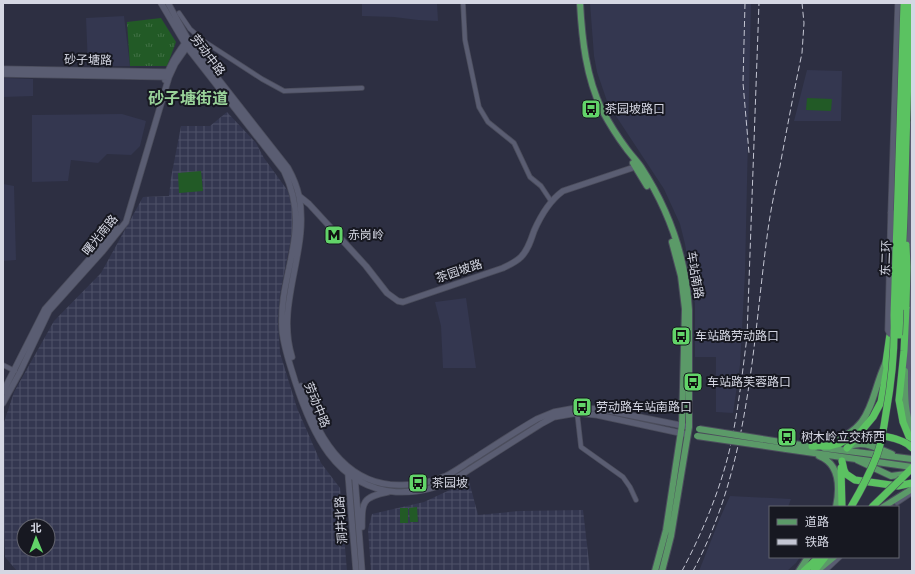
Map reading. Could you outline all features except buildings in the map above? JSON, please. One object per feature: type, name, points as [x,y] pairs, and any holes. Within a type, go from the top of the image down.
[{"type":"highway","name":"东二环","points":[[852,506],[869,473],[881,440],[893,370],[904,3]]},
{"type":"highway","name":"东二环","points":[[857,506],[878,465],[884,447],[892,406],[898,355],[908,219],[910,3]]},
{"type":"highway","points":[[908,219],[908,262],[904,351],[899,392],[903,422],[912,444]]},
{"type":"highway","points":[[847,448],[873,417],[881,402],[887,373],[886,362],[894,315]]},
{"type":"highway","points":[[813,450],[840,443],[852,437],[865,435],[898,439],[908,444],[912,448]]},
{"type":"highway","points":[[842,506],[842,462],[846,474],[856,480],[898,486],[912,483]]},
{"type":"highway","points":[[873,506],[911,469]]},
{"type":"highway","points":[[804,571],[812,558]]},
{"type":"highway","points":[[804,571],[823,558]]},
{"type":"highway","points":[[816,571],[823,558]]},
{"type":"main road","name":"车站南路","points":[[577,3],[580,41],[587,75],[598,109],[610,132],[638,166]]},
{"type":"main road","name":"车站南路","points":[[580,3],[583,41],[590,73],[601,108],[613,130],[638,166],[654,199],[675,249],[681,276],[685,310],[686,426],[676,458],[664,539],[656,571]]},
{"type":"main road","points":[[890,334],[888,330],[898,3]]},
{"type":"main road","name":"劳动中路","points":[[165,4],[188,43],[284,171],[292,189],[296,215],[296,228],[282,311],[284,342],[310,422],[328,452],[348,475],[377,488],[393,491],[420,492],[447,483],[541,424],[576,410],[684,434],[786,446]]},
{"type":"main road","name":"劳动中路","points":[[188,43],[288,168],[299,196],[300,227],[287,311],[288,342],[310,414],[329,447],[348,467],[355,472],[376,482],[394,486],[413,485],[432,481],[454,471],[537,419],[554,412],[576,410],[599,409],[786,446]]},
{"type":"main road","name":"曙光南路","points":[[3,403],[45,309],[123,220],[169,74],[188,43]]},
{"type":"main road","name":"砂子塘路","points":[[3,69],[169,74]]},
{"type":"main road","name":"砂子塘路","points":[[3,74],[169,74]]},
{"type":"main road","points":[[912,124],[908,219],[910,229],[911,284],[908,389],[912,420]]},
{"type":"main road","name":"茶园坡路","points":[[292,189],[309,204],[366,266],[387,293],[398,301],[402,302],[513,263],[525,253],[542,214],[551,201],[564,191],[638,166]]},
{"type":"main road","points":[[904,351],[906,415],[912,430]]},
{"type":"main road","points":[[813,450],[849,433],[866,417],[886,362]]},
{"type":"main road","name":"曙光南路","points":[[3,392],[17,371]]},
{"type":"main road","name":"车站南路","points":[[662,571],[671,536],[683,459],[684,434]]},
{"type":"main road","points":[[847,448],[859,444],[868,445],[909,459]]},
{"type":"main road","points":[[786,446],[909,459]]},
{"type":"main road","points":[[813,450],[911,469]]},
{"type":"main road","points":[[813,450],[832,463],[837,477],[838,498],[836,506]]},
{"type":"main road","points":[[851,458],[891,476],[900,476],[911,469]]},
{"type":"main road","name":"洞井北路","points":[[348,467],[356,571]]},
{"type":"main road","name":"洞井北路","points":[[355,472],[362,571]]},
{"type":"main road","points":[[885,506],[912,489]]},
{"type":"main road","points":[[360,534],[362,527],[362,509],[365,502],[372,496],[393,491]]},
{"type":"main road","points":[[890,506],[912,492]]},
{"type":"main road","points":[[799,571],[807,558]]},
{"type":"main road","points":[[816,571],[833,558]]},
{"type":"main road","points":[[824,571],[838,558]]},
{"type":"street","points":[[463,3],[465,40],[479,107],[488,122],[514,143],[530,176],[541,186],[551,201]]},
{"type":"street","points":[[179,13],[190,29],[205,42],[262,79],[284,90],[362,88]]},
{"type":"street","points":[[3,365],[17,371]]},
{"type":"street","points":[[576,410],[581,448],[623,478],[630,487],[636,500]]},
{"type":"shaded area","points":[[362,3],[437,3],[438,21],[362,16]]},
{"type":"shaded area","points":[[590,3],[751,3],[745,273],[740,365],[733,413],[716,412],[716,357],[695,357],[695,304],[685,244],[680,224],[664,189],[608,104],[597,72],[594,56]]},
{"type":"shaded area","points":[[124,16],[130,66],[88,66],[86,18]]},
{"type":"shaded area","points":[[807,70],[842,71],[841,121],[794,121]]},
{"type":"shaded area","points":[[3,78],[33,79],[33,96],[3,97]]},
{"type":"shaded area","points":[[227,112],[256,143],[264,158],[288,191],[293,207],[293,227],[280,294],[278,320],[280,353],[297,408],[321,463],[340,488],[347,571],[17,571],[5,557],[3,425],[14,392],[54,321],[101,273],[143,197],[169,196],[181,126],[210,126]]},
{"type":"shaded area","points":[[122,114],[146,121],[140,146],[131,155],[107,154],[98,163],[71,160],[68,181],[32,182],[32,115]]},
{"type":"shaded area","points":[[3,184],[14,186],[16,260],[3,261]]},
{"type":"shaded area","points":[[466,298],[476,368],[443,368],[441,326],[435,302]]},
{"type":"shaded area","points":[[469,481],[478,515],[519,511],[583,510],[590,571],[371,571],[368,530],[372,514],[424,502]]},
{"type":"shaded area","points":[[730,496],[791,499],[788,506],[769,506],[769,558],[799,558],[787,571],[699,571]]},
{"type":"green space","points":[[161,18],[176,42],[167,66],[130,66],[127,22]]},
{"type":"green space","points":[[807,98],[832,99],[831,111],[806,110]]},
{"type":"green space","points":[[201,171],[203,191],[179,193],[178,173]]},
{"type":"green space","points":[[417,507],[418,522],[410,522],[409,508]]},
{"type":"green space","points":[[400,508],[408,508],[408,523],[400,523]]},
{"type":"railway","points":[[745,3],[743,83],[749,153]]},
{"type":"railway","points":[[682,571],[715,498],[725,467],[737,409],[747,337],[759,3]]},
{"type":"railway","points":[[693,571],[712,531],[726,491],[737,450],[752,365],[767,237],[802,53],[804,23],[802,3]]},
{"type":"place","name":"茶园坡路口","points":[[591,109]]},
{"type":"place","name":"赤岗岭","points":[[334,235]]},
{"type":"place","name":"车站路劳动路口","points":[[681,336]]},
{"type":"place","name":"车站路芙蓉路口","points":[[693,382]]},
{"type":"place","name":"劳动路车站南路口","points":[[582,407]]},
{"type":"place","name":"树木岭立交桥西","points":[[787,437]]},
{"type":"place","name":"茶园坡","points":[[418,483]]},
{"type":"district","name":"砂子塘街道","points":[[188,98]]}]
